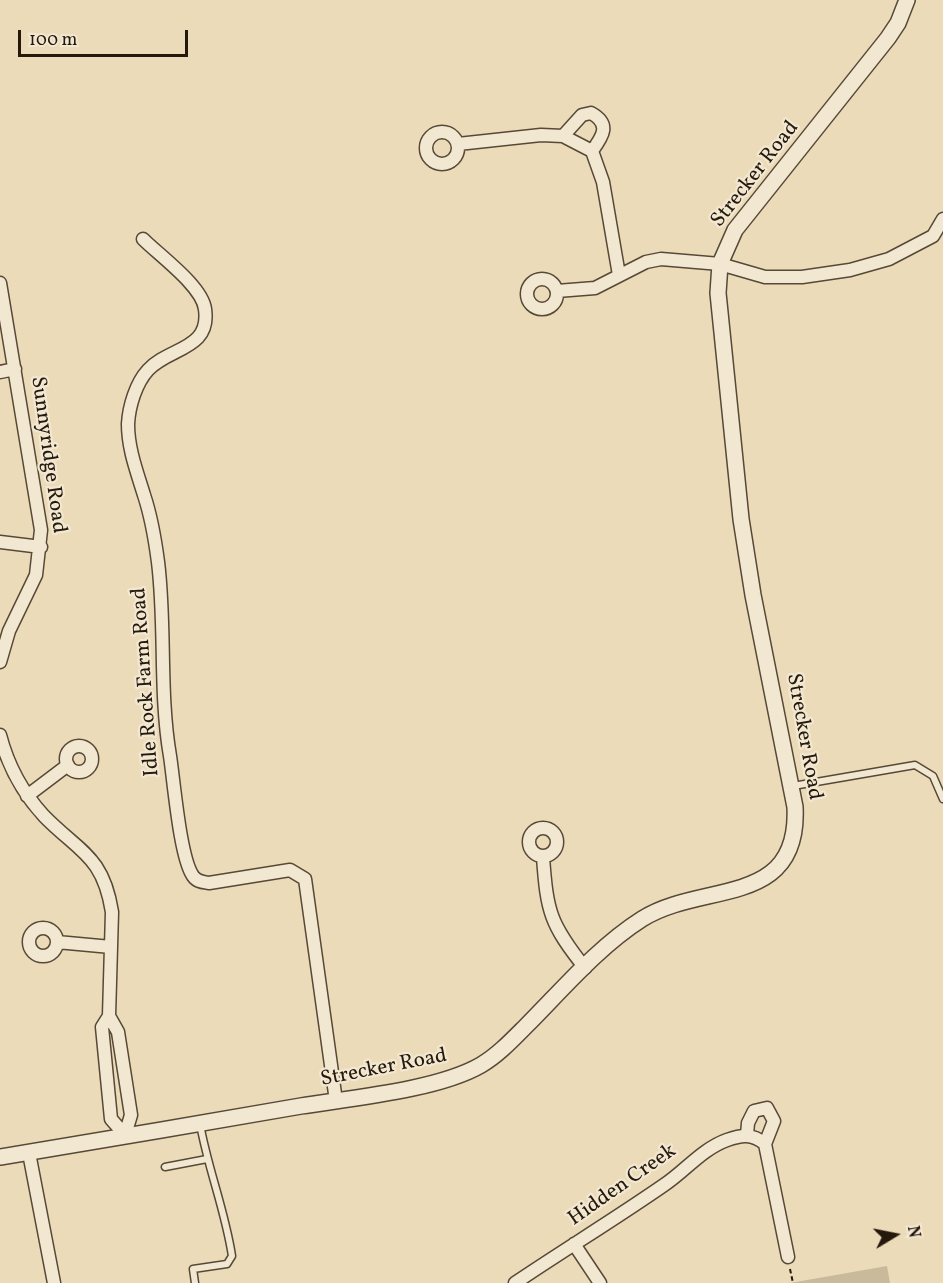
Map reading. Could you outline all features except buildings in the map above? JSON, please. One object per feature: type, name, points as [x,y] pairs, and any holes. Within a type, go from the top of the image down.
[{"type":"street","name":"Strecker Road","points":[[0,1157],[336,1101],[441,1081],[482,1065],[498,1053],[612,942],[648,916],[670,906],[754,885],[778,868],[793,839],[796,824],[793,786],[753,595],[741,519],[720,314],[720,264],[735,230],[888,38],[898,23],[907,0]]},
{"type":"street","points":[[563,136],[582,115],[591,113],[600,118],[604,125],[602,137],[592,151]]},
{"type":"street","points":[[458,144],[540,135],[563,136],[592,151],[603,182],[619,275]]},
{"type":"street","points":[[557,291],[595,288],[646,262],[661,259],[720,264],[765,277],[802,277],[850,270],[889,259],[933,236],[941,227]]},
{"type":"street","name":"Idle Rock Farm Road","points":[[143,239],[201,295],[205,308],[206,324],[200,337],[188,348],[149,368],[141,379],[133,399],[128,425],[133,459],[145,497],[158,563],[167,737],[186,857],[194,877],[198,881],[209,884],[290,870],[305,879],[336,1101]]},
{"type":"street","name":"Sunnyridge Road","points":[[0,283],[41,530],[41,547],[36,575],[9,631],[0,662]]},
{"type":"street","points":[[0,372],[15,369]]},
{"type":"street","points":[[0,542],[41,547]]},
{"type":"street","points":[[0,735],[10,766],[27,796],[46,817],[87,853],[96,865],[110,896],[112,912],[109,1016],[102,1027],[111,1119],[125,1135]]},
{"type":"street","points":[[27,796],[68,765]]},
{"type":"street","points":[[543,856],[546,902],[552,918],[585,968]]},
{"type":"street","points":[[57,942],[111,947]]},
{"type":"street","points":[[109,1016],[118,1032],[130,1114],[125,1135]]},
{"type":"street","name":"Hidden Creek","points":[[515,1283],[666,1183],[695,1158],[725,1141],[757,1139],[788,1257]]},
{"type":"street","points":[[29,1153],[54,1283]]},
{"type":"street","points":[[574,1244],[600,1283]]},
{"type":"lane","points":[[793,786],[915,765],[933,776],[943,799]]},
{"type":"lane","points":[[195,1283],[193,1269],[227,1264],[232,1256],[221,1198],[207,1159],[200,1123]]},
{"type":"lane","points":[[165,1167],[207,1159]]},
{"type":"path","points":[[788,1257],[793,1283]]},
{"type":"shaded area","points":[[887,1266],[890,1283],[790,1283]]}]
